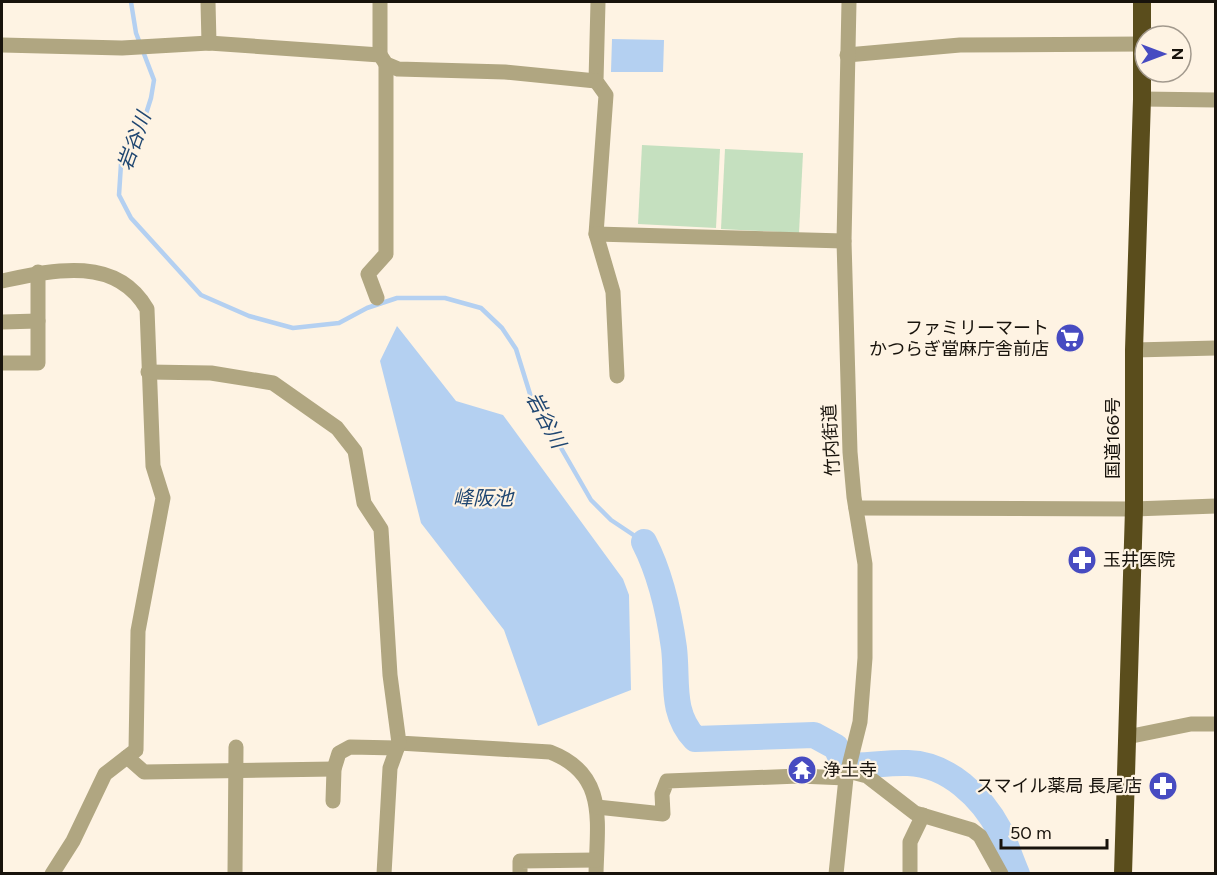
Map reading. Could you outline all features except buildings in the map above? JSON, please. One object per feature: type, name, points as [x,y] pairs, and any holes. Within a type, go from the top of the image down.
[{"type":"highway","name":"国道166号","points":[[1142,2],[1143,24]]},
{"type":"highway","name":"国道166号","points":[[1123,873],[1134,509],[1134,350],[1142,84]]},
{"type":"street","points":[[208,2],[209,43]]},
{"type":"street","points":[[377,298],[368,274],[386,254],[380,2]]},
{"type":"street","points":[[598,2],[596,81],[606,95],[596,234],[613,292],[617,376]]},
{"type":"street","name":"竹内街道","points":[[836,873],[848,770],[860,722],[865,658],[865,564],[849,452],[844,241],[849,2]]},
{"type":"street","points":[[2,45],[122,48],[209,43],[383,59],[398,69],[505,72],[596,81]]},
{"type":"street","points":[[847,55],[960,45],[1133,44]]},
{"type":"street","points":[[1142,99],[1215,100]]},
{"type":"street","points":[[596,234],[844,241]]},
{"type":"street","points":[[2,281],[39,272],[73,270],[101,272],[124,282],[138,293],[147,309],[153,466],[163,498],[138,631],[136,750],[105,774],[73,841],[52,873]]},
{"type":"street","points":[[2,363],[39,363],[39,272]]},
{"type":"street","points":[[2,322],[39,321]]},
{"type":"street","points":[[1134,350],[1215,348]]},
{"type":"street","points":[[148,372],[211,373],[273,382],[337,428],[354,451],[364,503],[381,529],[390,675],[398,746],[390,768],[384,873]]},
{"type":"street","points":[[856,508],[1134,509],[1215,506]]},
{"type":"street","points":[[1127,736],[1191,724],[1215,724]]},
{"type":"street","points":[[333,801],[334,769],[339,753],[350,747],[398,746],[550,752],[562,757],[583,772],[593,790],[597,807],[596,867],[520,861],[520,873]]},
{"type":"street","points":[[236,747],[236,873]]},
{"type":"street","points":[[127,757],[144,772],[334,769]]},
{"type":"street","points":[[597,807],[663,814],[662,794],[666,781],[799,776],[848,770],[867,776],[909,808],[923,815],[972,830],[980,836],[1001,873]]},
{"type":"street","points":[[910,873],[910,842],[923,815]]},
{"type":"green space","points":[[642,145],[720,149],[716,228],[638,224]]},
{"type":"green space","points":[[725,149],[803,153],[799,233],[721,229]]},
{"type":"water","points":[[612,39],[664,40],[663,72],[611,72]]},
{"type":"water","name":"峰阪池","points":[[397,326],[456,401],[503,415],[623,579],[629,595],[631,690],[538,726],[504,630],[421,523],[380,361]]},
{"type":"waterway","name":"岩谷川","points":[[131,2],[136,33],[154,80],[151,98],[137,142],[121,164],[119,195],[131,218],[201,295],[249,316],[293,328],[339,323],[367,308],[397,298],[445,298],[481,308],[502,328],[516,349],[530,394],[591,500],[611,520],[644,542]]},
{"type":"waterway","name":"岩谷川","points":[[644,542],[660,581],[667,607],[674,648],[678,707],[687,729],[695,739],[814,735],[836,747],[844,765],[908,763],[937,769],[962,785],[984,806],[1000,831],[1017,874]]},
{"type":"place","name":"ファミリーマート かつらぎ當麻庁舎前店","points":[[1070,338]]},
{"type":"place","name":"玉井医院","points":[[1082,560]]},
{"type":"place","name":"浄土寺","points":[[802,770]]},
{"type":"place","name":"スマイル薬局 長尾店","points":[[1163,786]]}]
